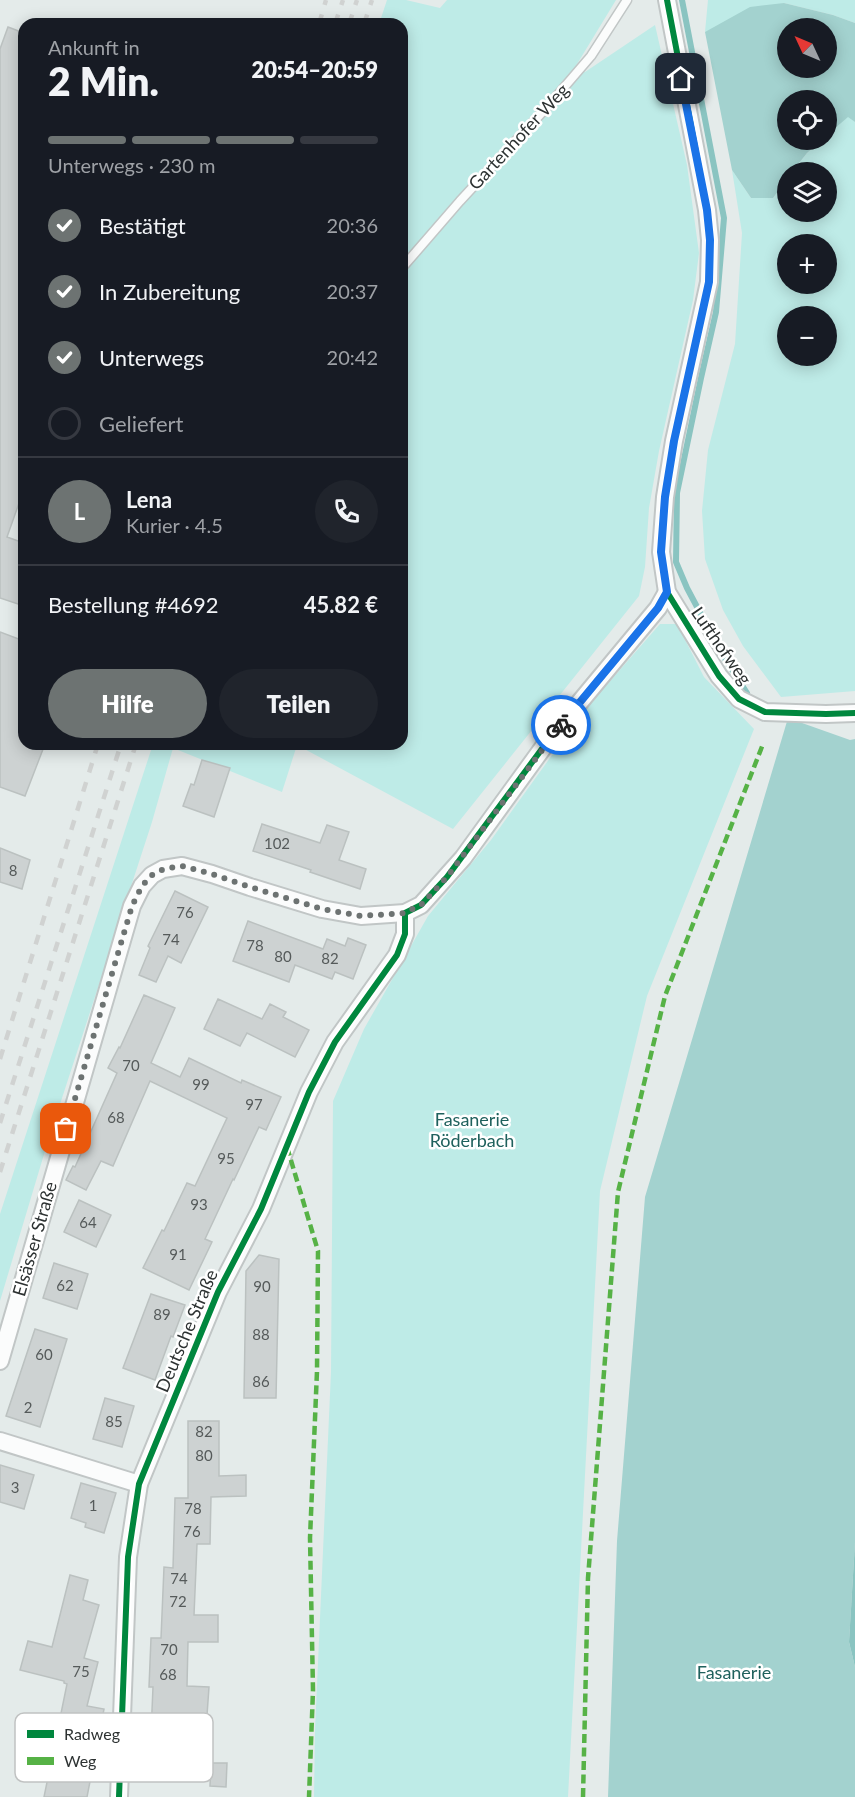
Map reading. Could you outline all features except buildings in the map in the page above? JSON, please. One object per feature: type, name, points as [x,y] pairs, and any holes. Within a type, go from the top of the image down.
[{"type":"street","name":"Lufthofweg","points":[[667,0],[707,210],[710,240],[709,282],[674,441],[665,497],[661,552],[667,592],[719,676],[739,699],[765,712],[855,713]]},
{"type":"street","points":[[405,913],[422,904],[463,858],[550,738],[658,608],[667,592]]},
{"type":"street","name":"Elsässer Straße","points":[[0,1361],[132,906],[142,886],[152,875],[164,869],[182,866],[322,909],[361,916],[405,913]]},
{"type":"street","name":"Deutsche Straße","points":[[122,1713],[128,1557],[139,1484],[218,1292],[261,1209],[309,1092],[335,1042],[397,955],[405,934],[405,913]]},
{"type":"street","points":[[0,1441],[139,1484]]},
{"type":"street","name":"Deutsche Straße","points":[[119,1797],[120,1782]]},
{"type":"lane","name":"Gartenhofer Weg","points":[[408,261],[591,56],[627,0]]},
{"type":"green space","points":[[387,0],[406,0],[440,8],[447,0],[616,0],[574,69],[585,72],[655,25],[687,165],[699,253],[693,300],[659,451],[649,508],[645,567],[639,596],[453,829],[306,750],[408,750],[408,18],[381,18]]},
{"type":"green space","points":[[708,0],[855,0],[855,23],[784,3],[705,32]]},
{"type":"green space","points":[[784,3],[855,23],[855,122],[848,117],[837,126],[837,90],[777,90],[777,150],[810,150],[800,162],[777,162],[777,193],[773,198],[751,198],[732,170],[705,32],[750,7]]},
{"type":"green space","points":[[848,116],[855,122],[855,691],[781,697],[743,646],[723,610],[705,559],[702,511],[708,450],[735,344],[742,233],[732,170],[751,198],[773,198],[777,193],[777,222],[837,222],[837,162],[800,162],[810,150],[837,150],[837,126]]},
{"type":"green space","name":"Fasanerie Röderbach","points":[[660,624],[677,624],[704,677],[754,729],[647,996],[600,1191],[568,1797],[314,1797],[331,1372],[333,1101],[364,1029],[428,916],[491,840],[583,712]]},
{"type":"green space","name":"Fasanerie","points":[[788,718],[850,740],[855,739],[855,1542],[849,1642],[855,1667],[855,1797],[608,1797],[617,1541],[645,1197]]},
{"type":"green space","points":[[151,750],[172,750],[152,822],[48,1141],[0,1301],[0,1214]]},
{"type":"green space","points":[[178,750],[295,750],[282,792]]},
{"type":"shaded area","points":[[855,1542],[855,1667],[849,1642]]},
{"type":"waterway","points":[[682,0],[724,218],[716,312],[677,493],[676,562],[722,654],[747,693]]},
{"type":"railway","points":[[321,18],[326,0]]},
{"type":"railway","points":[[337,18],[343,0]]},
{"type":"railway","points":[[351,18],[357,0]]},
{"type":"railway","points":[[366,18],[372,0]]},
{"type":"railway","points":[[0,1059],[96,750]]},
{"type":"railway","points":[[0,1123],[119,750]]},
{"type":"railway","points":[[0,1172],[134,750]]},
{"type":"marked path","points":[[583,1797],[588,1578],[618,1192],[665,996],[763,744]]},
{"type":"marked path","points":[[287,1147],[318,1251],[317,1371],[310,1538],[313,1690],[309,1797]]},
{"type":"cycle path","points":[[667,0],[707,210],[710,240],[709,282],[674,441],[665,497],[661,552],[667,592],[719,676],[739,699],[765,712],[855,713]]},
{"type":"cycle path","points":[[122,1713],[128,1557],[139,1484],[218,1292],[261,1209],[309,1092],[335,1042],[397,955],[405,934],[405,913],[421,905],[447,877],[550,738],[658,608],[667,592]]},
{"type":"cycle path","points":[[119,1797],[120,1782]]},
{"type":"way so far","points":[[66,1129],[132,906],[142,886],[152,875],[164,869],[182,866],[322,909],[361,916],[405,913],[422,904],[434,893],[463,858],[561,725]]},
{"type":"route","points":[[561,725],[658,608],[667,592],[661,552],[665,497],[674,441],[709,282],[710,240],[707,210],[681,79]]}]
